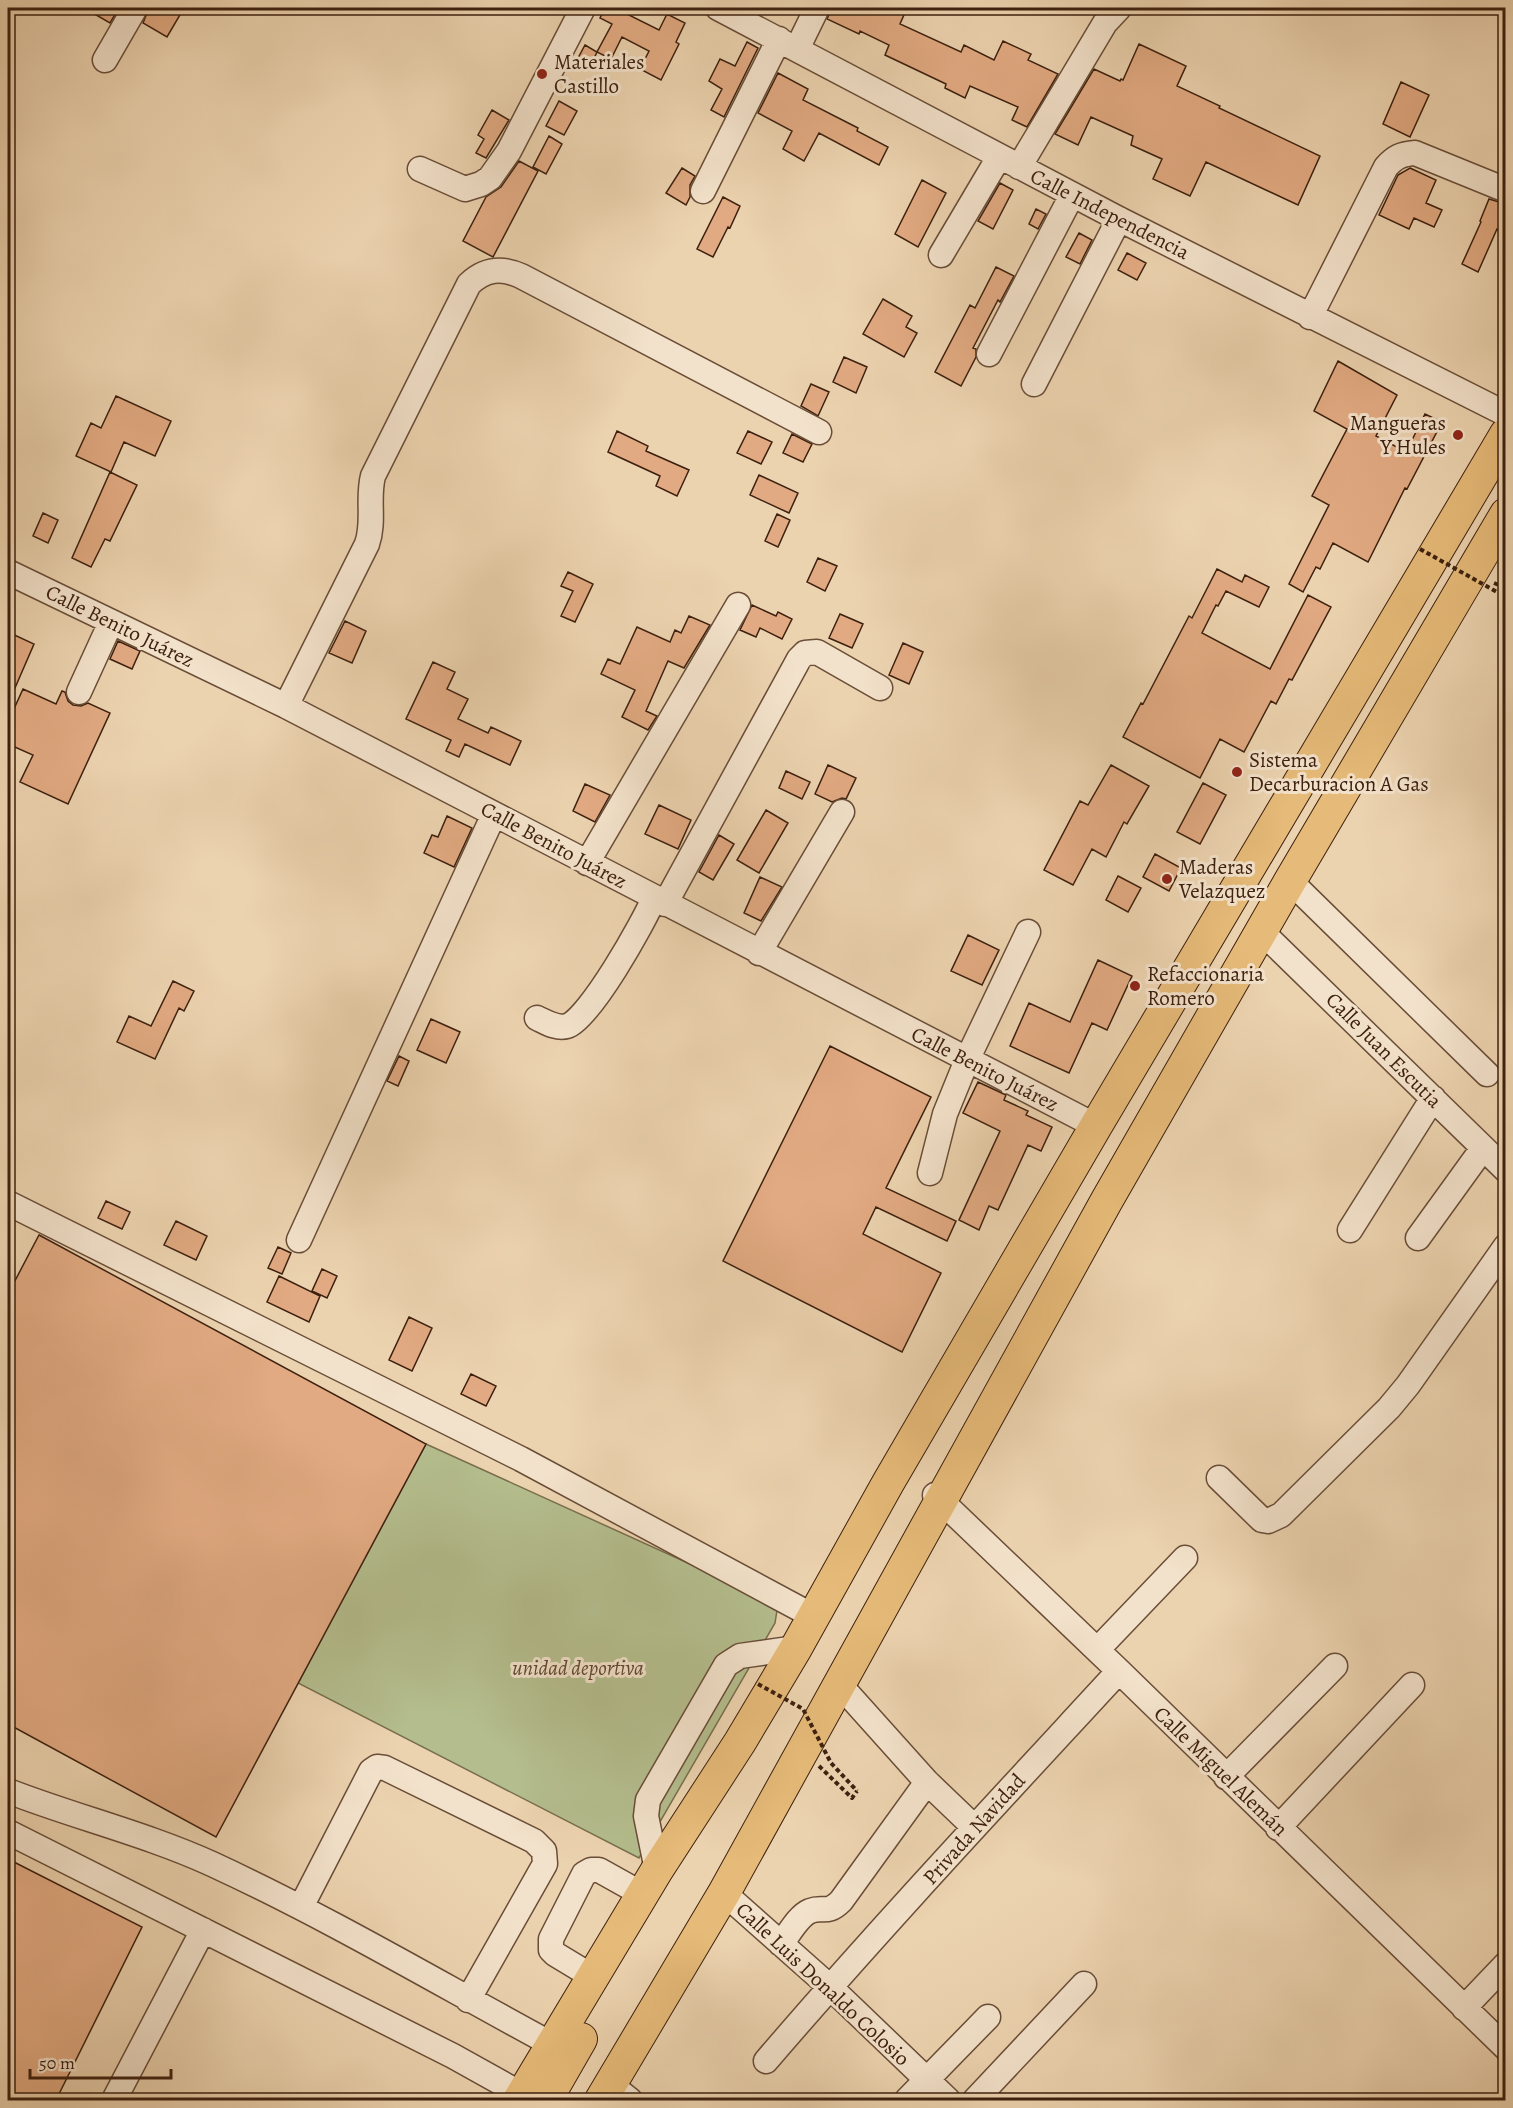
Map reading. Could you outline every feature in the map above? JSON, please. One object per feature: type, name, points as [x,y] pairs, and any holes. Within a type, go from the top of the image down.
[{"type":"main road","points":[[529,2099],[649,1895],[676,1839],[740,1742],[796,1648],[888,1483],[1096,1126],[1506,434]]},
{"type":"main road","points":[[614,2095],[840,1685],[943,1492],[1107,1200],[1290,881],[1506,514]]},
{"type":"main road","points":[[582,2100],[911,1527],[943,1492]]},
{"type":"main road","points":[[529,2099],[553,2045],[593,1977],[649,1895],[670,1872],[676,1839]]},
{"type":"street","points":[[105,60],[135,8]]},
{"type":"street","points":[[420,170],[465,189],[481,184],[490,178],[509,151],[583,8]]},
{"type":"street","points":[[703,191],[788,44],[817,8]]},
{"type":"street","points":[[941,255],[1105,24],[1119,8]]},
{"type":"street","name":"Calle Independencia","points":[[723,9],[1072,195],[1506,414]]},
{"type":"street","points":[[1310,316],[1386,166],[1394,158],[1402,154],[1414,153],[1506,190]]},
{"type":"street","points":[[989,354],[1072,195]]},
{"type":"street","points":[[1034,384],[1119,219]]},
{"type":"street","points":[[286,706],[372,531],[370,486],[373,476],[469,284],[485,272],[509,270],[819,432]]},
{"type":"street","name":"Calle Benito Juárez","points":[[8,572],[286,706],[1096,1126]]},
{"type":"street","points":[[587,863],[738,605]]},
{"type":"street","points":[[79,692],[111,622]]},
{"type":"street","points":[[537,1018],[558,1027],[569,1026],[596,999],[647,916],[660,901],[799,659],[805,653],[817,652],[880,688]]},
{"type":"street","points":[[759,952],[842,812]]},
{"type":"street","points":[[298,1240],[494,814]]},
{"type":"street","points":[[1290,881],[1487,1074]]},
{"type":"street","points":[[930,1173],[945,1114],[967,1060],[1028,932]]},
{"type":"street","name":"Calle Juan Escutia","points":[[1262,932],[1506,1170]]},
{"type":"street","points":[[1350,1230],[1433,1098]]},
{"type":"street","points":[[1418,1238],[1483,1148]]},
{"type":"street","points":[[8,1203],[521,1459],[813,1616]]},
{"type":"street","points":[[1219,1478],[1262,1520],[1268,1521],[1281,1515],[1389,1408],[1408,1385],[1506,1246]]},
{"type":"street","name":"Calle Miguel Alemán","points":[[943,1492],[1097,1650],[1506,2048]]},
{"type":"street","points":[[1097,1650],[1185,1558]]},
{"type":"street","points":[[593,1977],[555,1954],[550,1945],[585,1874],[591,1870],[599,1870],[649,1895],[646,1816],[648,1800],[726,1665],[740,1656],[796,1648]]},
{"type":"street","points":[[1226,1777],[1335,1665]]},
{"type":"street","name":"Privada Navidad","points":[[766,2061],[974,1827],[1119,1671]]},
{"type":"street","points":[[840,1685],[927,1782],[974,1827]]},
{"type":"street","points":[[1278,1828],[1412,1685]]},
{"type":"street","points":[[302,1907],[371,1771],[377,1767],[385,1768],[534,1841],[543,1851],[545,1864],[468,2000]]},
{"type":"street","points":[[782,1944],[809,1911],[827,1910],[841,1901],[927,1782]]},
{"type":"street","points":[[8,1791],[177,1849],[211,1864],[302,1907],[553,2045]]},
{"type":"street","points":[[8,1832],[453,2056],[529,2099]]},
{"type":"street","name":"Calle Luis Donaldo Colosio","points":[[724,1893],[830,1987],[948,2100]]},
{"type":"street","points":[[114,2100],[203,1929]]},
{"type":"street","points":[[1464,2008],[1506,1964]]},
{"type":"street","points":[[975,2100],[1084,1984]]},
{"type":"street","points":[[908,2100],[988,2017]]},
{"type":"path","points":[[1420,549],[1506,597]]},
{"type":"path","points":[[758,1684],[803,1709],[831,1763],[857,1791],[852,1797],[803,1751]]},
{"type":"green space","name":"unidad deportiva","points":[[426,1444],[778,1604],[775,1623],[639,1858],[298,1683]]},
{"type":"building","points":[[84,8],[119,8],[110,23]]},
{"type":"building","points":[[149,8],[184,8],[167,37],[143,23]]},
{"type":"building","points":[[605,8],[615,8],[659,30],[667,14],[685,23],[676,42],[679,44],[661,80],[640,69],[649,51],[622,37],[611,59],[597,52],[612,24],[600,18]]},
{"type":"building","points":[[832,8],[907,8],[900,24],[961,52],[964,45],[994,60],[1003,41],[1031,54],[1028,60],[1058,74],[1027,127],[1012,120],[1018,107],[970,86],[965,98],[945,88],[946,84],[885,55],[889,45],[827,19]]},
{"type":"building","points":[[747,42],[758,48],[724,117],[711,110],[722,89],[709,81],[720,59],[735,66]]},
{"type":"building","points":[[1139,44],[1186,66],[1177,86],[1320,156],[1298,205],[1206,162],[1190,196],[1153,179],[1162,159],[1131,145],[1133,136],[1091,117],[1078,145],[1055,134],[1094,69],[1120,81],[1123,80]]},
{"type":"building","points":[[585,45],[597,52],[590,67],[577,60]]},
{"type":"building","points":[[778,73],[808,89],[803,100],[858,128],[857,131],[888,147],[879,165],[819,133],[804,161],[783,149],[792,131],[758,113]]},
{"type":"building","points":[[1401,82],[1429,95],[1410,137],[1383,124]]},
{"type":"building","points":[[559,101],[577,111],[564,135],[546,126]]},
{"type":"building","points":[[492,110],[509,120],[486,158],[476,153],[484,139],[478,135]]},
{"type":"building","points":[[549,136],[562,144],[546,174],[533,167]]},
{"type":"building","points":[[519,161],[538,171],[493,257],[463,241],[486,197],[501,187]]},
{"type":"building","points":[[682,168],[695,176],[690,185],[690,197],[686,205],[666,193]]},
{"type":"building","points":[[1410,168],[1436,180],[1426,203],[1442,210],[1434,227],[1414,218],[1409,229],[1379,215],[1398,175]]},
{"type":"building","points":[[922,180],[946,193],[918,247],[895,234]]},
{"type":"building","points":[[1000,183],[1013,190],[993,229],[978,221]]},
{"type":"building","points":[[723,197],[740,206],[713,257],[697,249]]},
{"type":"building","points":[[1489,199],[1506,204],[1506,233],[1497,229],[1478,272],[1462,264]]},
{"type":"building","points":[[1036,209],[1046,214],[1038,229],[1029,224]]},
{"type":"building","points":[[1079,233],[1092,240],[1080,264],[1066,257]]},
{"type":"building","points":[[1127,253],[1146,263],[1137,280],[1118,270]]},
{"type":"building","points":[[996,267],[1014,276],[1000,302],[998,300],[973,348],[976,349],[976,357],[961,386],[935,372],[970,305],[975,308]]},
{"type":"building","points":[[883,299],[912,316],[906,327],[917,333],[904,357],[863,334]]},
{"type":"building","points":[[844,357],[867,367],[856,393],[833,382]]},
{"type":"building","points":[[1338,361],[1397,395],[1376,436],[1406,452],[1425,414],[1442,422],[1407,489],[1405,488],[1368,562],[1333,543],[1320,569],[1316,567],[1303,592],[1289,584],[1329,505],[1312,496],[1347,429],[1314,411]]},
{"type":"building","points":[[811,384],[829,392],[818,416],[801,406]]},
{"type":"building","points":[[116,396],[171,421],[155,456],[124,442],[111,472],[76,456],[91,423],[101,428]]},
{"type":"building","points":[[617,431],[648,446],[646,451],[689,470],[677,496],[656,486],[660,476],[608,452]]},
{"type":"building","points":[[748,431],[772,442],[761,464],[737,453]]},
{"type":"building","points":[[792,434],[812,444],[803,462],[783,453]]},
{"type":"building","points":[[110,472],[137,485],[110,541],[105,539],[91,567],[72,558]]},
{"type":"building","points":[[759,475],[798,493],[789,513],[750,495]]},
{"type":"building","points":[[43,513],[58,520],[48,543],[33,536]]},
{"type":"building","points":[[777,514],[790,520],[778,547],[765,541]]},
{"type":"building","points":[[818,558],[837,566],[825,591],[807,582]]},
{"type":"building","points":[[1217,569],[1242,582],[1245,575],[1269,587],[1259,607],[1226,591],[1202,633],[1270,669],[1308,595],[1331,607],[1292,680],[1289,679],[1276,704],[1271,701],[1244,752],[1220,739],[1200,778],[1123,737],[1189,616],[1192,618]]},
{"type":"building","points":[[568,572],[593,584],[575,622],[561,616],[573,591],[561,586]]},
{"type":"building","points":[[752,605],[776,616],[778,612],[792,619],[782,639],[760,628],[756,637],[740,630]]},
{"type":"building","points":[[840,614],[863,624],[852,648],[829,638]]},
{"type":"building","points":[[689,616],[710,625],[684,668],[668,661],[646,711],[657,716],[648,730],[622,717],[635,690],[601,674],[608,659],[620,664],[637,627],[670,642],[675,630],[681,633]]},
{"type":"building","points":[[345,621],[366,631],[352,663],[329,653]]},
{"type":"building","points":[[8,632],[34,644],[8,704]]},
{"type":"building","points":[[118,641],[140,651],[132,669],[110,659]]},
{"type":"building","points":[[903,643],[923,652],[909,684],[889,675]]},
{"type":"building","points":[[433,662],[455,672],[447,689],[468,699],[458,719],[488,733],[491,727],[521,741],[510,765],[465,744],[459,757],[446,751],[451,740],[406,719]]},
{"type":"building","points":[[23,689],[56,704],[62,691],[73,705],[81,706],[88,703],[110,713],[68,804],[20,782],[33,755],[8,744],[8,722]]},
{"type":"building","points":[[828,765],[856,778],[846,799],[842,798],[832,802],[815,794]]},
{"type":"building","points":[[1111,765],[1149,786],[1127,824],[1124,822],[1106,857],[1092,849],[1073,885],[1044,870],[1080,801],[1088,805]]},
{"type":"building","points":[[786,771],[810,782],[802,799],[779,788]]},
{"type":"building","points":[[1203,783],[1226,795],[1200,844],[1177,832]]},
{"type":"building","points":[[585,784],[610,795],[595,822],[573,811]]},
{"type":"building","points":[[659,805],[691,820],[678,849],[645,834]]},
{"type":"building","points":[[766,810],[788,823],[759,873],[737,860]]},
{"type":"building","points":[[447,816],[472,828],[454,867],[424,853],[432,835],[438,837]]},
{"type":"building","points":[[719,835],[734,844],[713,880],[699,872]]},
{"type":"building","points":[[1155,854],[1181,868],[1169,891],[1143,877]]},
{"type":"building","points":[[1118,876],[1141,888],[1128,912],[1106,900]]},
{"type":"building","points":[[760,877],[782,887],[761,921],[744,913]]},
{"type":"building","points":[[968,935],[999,950],[982,985],[951,971]]},
{"type":"building","points":[[1098,960],[1132,976],[1107,1030],[1092,1023],[1069,1073],[1010,1046],[1029,1003],[1070,1022]]},
{"type":"building","points":[[173,981],[194,991],[184,1011],[179,1008],[155,1059],[117,1042],[129,1016],[151,1026]]},
{"type":"building","points":[[431,1019],[460,1032],[446,1063],[417,1050]]},
{"type":"building","points":[[830,1046],[931,1097],[886,1188],[956,1221],[947,1241],[876,1207],[863,1234],[941,1273],[902,1352],[723,1261]]},
{"type":"building","points":[[399,1056],[409,1061],[398,1086],[387,1081]]},
{"type":"building","points":[[978,1082],[1006,1095],[1004,1100],[1028,1111],[1026,1115],[1052,1127],[1041,1151],[1028,1145],[998,1210],[989,1206],[979,1230],[959,1220],[1000,1131],[963,1113]]},
{"type":"building","points":[[106,1201],[130,1212],[122,1229],[98,1218]]},
{"type":"building","points":[[176,1221],[207,1236],[196,1260],[164,1245]]},
{"type":"building","points":[[39,1235],[426,1444],[216,1837],[8,1724],[8,1294]]},
{"type":"building","points":[[278,1247],[291,1253],[282,1274],[268,1268]]},
{"type":"building","points":[[322,1269],[337,1276],[327,1298],[312,1291]]},
{"type":"building","points":[[279,1276],[320,1296],[309,1322],[267,1302]]},
{"type":"building","points":[[409,1317],[432,1328],[412,1371],[389,1360]]},
{"type":"building","points":[[471,1374],[496,1386],[486,1406],[461,1394]]},
{"type":"building","points":[[8,1859],[142,1927],[56,2100],[8,2100]]},
{"type":"place","name":"Materiales Castillo","points":[[542,74]]},
{"type":"place","name":"Mangueras Y Hules","points":[[1458,435]]},
{"type":"place","name":"Sistema Decarburacion A Gas","points":[[1237,772]]},
{"type":"place","name":"Maderas Velazquez","points":[[1167,879]]},
{"type":"place","name":"Refaccionaria Romero","points":[[1135,986]]}]
